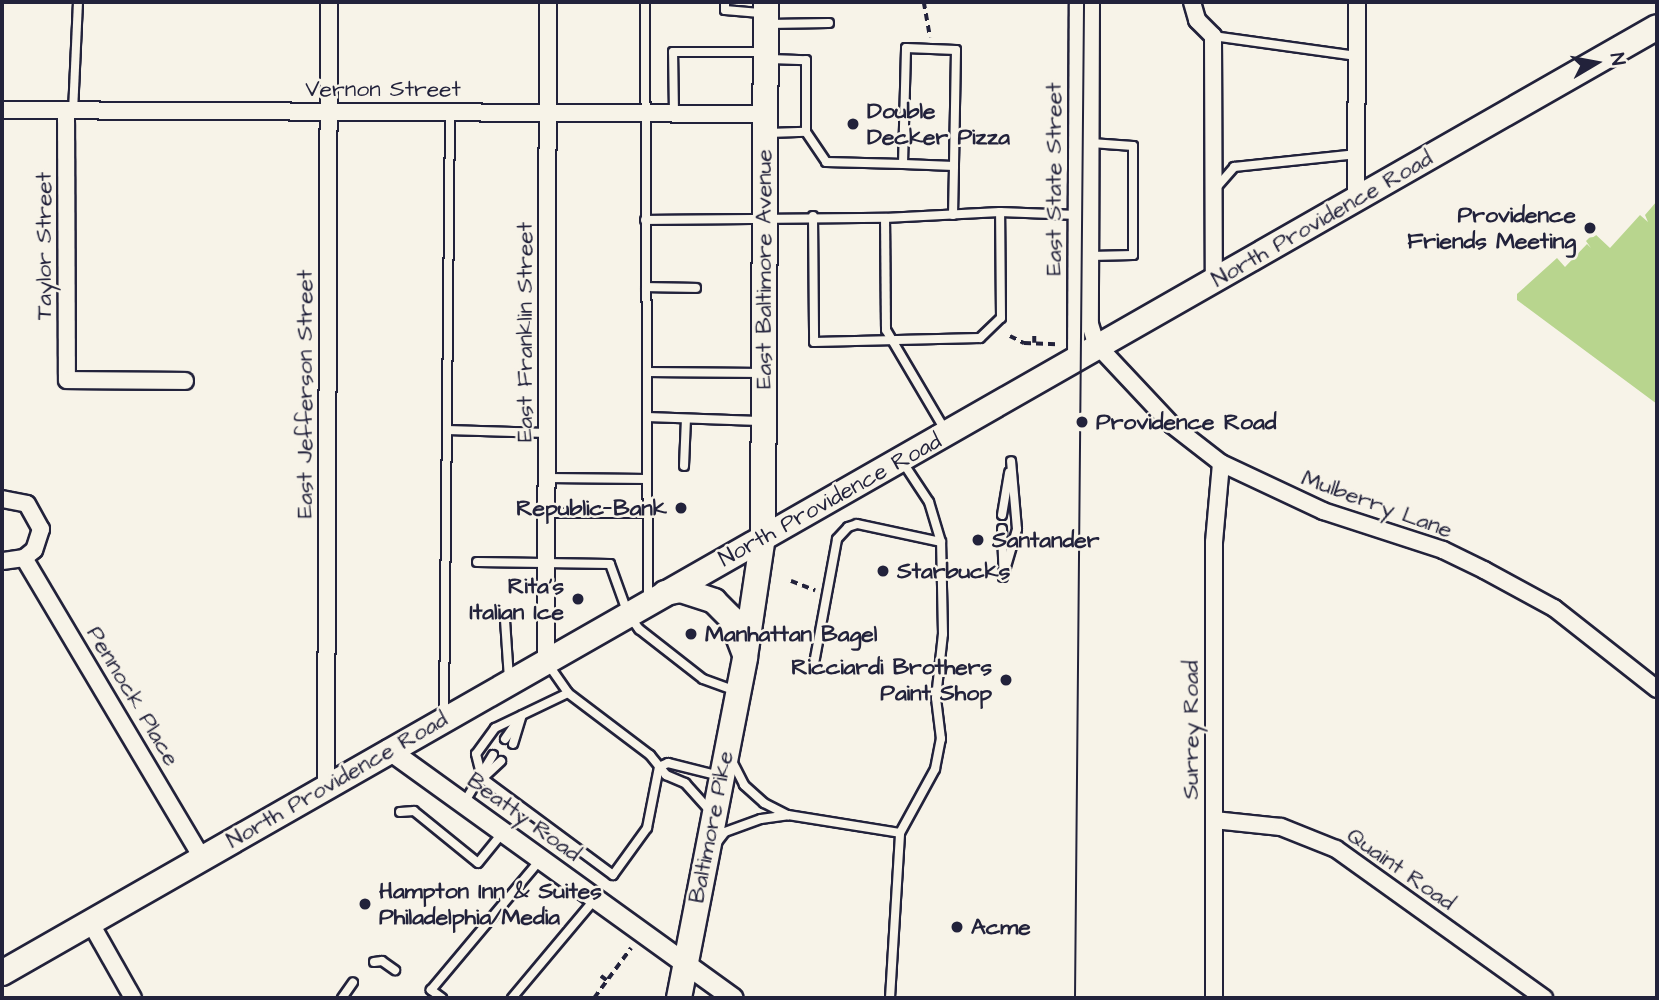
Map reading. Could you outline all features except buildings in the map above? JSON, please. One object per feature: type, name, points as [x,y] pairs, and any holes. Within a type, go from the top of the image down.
[{"type":"main road","name":"East Baltimore Avenue","points":[[745,657],[763,536],[766,13]]},
{"type":"main road","name":"North Providence Road","points":[[2,973],[388,749],[546,662],[763,536],[902,461],[1076,348],[1214,281],[1657,27]]},
{"type":"main road","points":[[647,603],[681,590],[714,601],[739,632],[745,657]]},
{"type":"main road","name":"Baltimore Pike","points":[[679,998],[745,657]]},
{"type":"street","name":"East Jefferson Street","points":[[326,787],[329,2]]},
{"type":"street","name":"East Franklin Street","points":[[546,662],[548,2]]},
{"type":"street","name":"East State Street","points":[[1076,348],[1084,215],[1078,2]]},
{"type":"street","name":"East State Street","points":[[1084,143],[1091,2]]},
{"type":"street","points":[[1192,2],[1197,20],[1213,36],[1214,281]]},
{"type":"street","points":[[1356,201],[1357,2]]},
{"type":"street","name":"Vernon Street","points":[[2,110],[674,113],[765,124]]},
{"type":"street","name":"Taylor Street","points":[[69,112],[67,380],[185,381]]},
{"type":"street","name":"East State Street","points":[[1076,348],[1090,324],[1083,256]]},
{"type":"street","name":"Mulberry Lane","points":[[1076,348],[1221,463],[1322,512],[1443,550],[1484,570],[1554,608],[1655,682]]},
{"type":"street","name":"Surrey Road","points":[[1214,998],[1214,542],[1221,463]]},
{"type":"street","points":[[2,499],[27,504],[38,517],[40,540],[24,558],[2,561]]},
{"type":"street","name":"Pennock Place","points":[[24,558],[202,858]]},
{"type":"street","name":"Beatty Road","points":[[388,749],[733,998]]},
{"type":"street","name":"Quaint Road","points":[[1214,820],[1281,827],[1336,849],[1544,998]]},
{"type":"street","points":[[90,922],[133,998]]},
{"type":"lane","points":[[69,112],[78,2]]},
{"type":"lane","points":[[645,2],[648,513],[647,603],[639,629],[703,679],[738,691]]},
{"type":"lane","points":[[725,2],[725,10],[766,13],[829,23]]},
{"type":"lane","points":[[1213,36],[1357,56]]},
{"type":"lane","points":[[902,164],[906,48],[956,50],[953,215]]},
{"type":"lane","points":[[674,113],[673,52],[766,55],[806,60],[806,132],[827,162],[954,166]]},
{"type":"lane","points":[[444,718],[450,112]]},
{"type":"lane","points":[[765,124],[806,132]]},
{"type":"lane","points":[[1083,256],[1133,255],[1133,146],[1084,143]]},
{"type":"lane","points":[[1213,190],[1234,167],[1357,154]]},
{"type":"lane","points":[[645,220],[813,215],[885,218],[1000,212],[1084,215]]},
{"type":"lane","points":[[813,215],[814,341],[892,340],[980,338],[1001,318],[1000,212]]},
{"type":"lane","points":[[885,218],[886,330],[947,434]]},
{"type":"lane","points":[[646,287],[696,288]]},
{"type":"lane","points":[[646,372],[764,373]]},
{"type":"lane","points":[[647,417],[762,421]]},
{"type":"lane","points":[[684,466],[686,419]]},
{"type":"lane","points":[[447,430],[547,433]]},
{"type":"lane","points":[[890,998],[900,833],[935,769],[941,739],[936,698],[943,634],[941,542],[929,502],[902,461]]},
{"type":"lane","points":[[1002,515],[1011,461],[1017,529],[1003,577],[1002,529]]},
{"type":"lane","points":[[547,478],[647,478]]},
{"type":"lane","points":[[547,513],[648,513]]},
{"type":"lane","points":[[813,669],[837,539],[848,527],[857,524],[941,542]]},
{"type":"lane","points":[[477,562],[610,564],[647,603]]},
{"type":"lane","points":[[506,620],[509,683]]},
{"type":"lane","points":[[546,662],[568,693],[650,755],[659,767],[685,783],[715,817]]},
{"type":"lane","points":[[568,693],[495,728],[477,754],[482,778],[613,875],[647,828],[659,767]]},
{"type":"lane","points":[[509,741],[522,715]]},
{"type":"lane","points":[[727,746],[744,785],[764,803],[788,815],[900,833]]},
{"type":"lane","points":[[464,803],[482,778],[493,755]]},
{"type":"lane","points":[[482,778],[501,761]]},
{"type":"lane","points":[[659,767],[668,763],[721,776]]},
{"type":"lane","points":[[400,812],[414,811],[478,863],[503,832]]},
{"type":"lane","points":[[709,850],[725,832],[761,819],[788,815]]},
{"type":"lane","points":[[425,998],[540,859]]},
{"type":"lane","points":[[512,998],[595,899]]},
{"type":"lane","points":[[374,962],[382,961],[395,970]]},
{"type":"lane","points":[[342,998],[353,982]]},
{"type":"lane","points":[[431,990],[442,998]]},
{"type":"path","points":[[924,2],[929,49]]},
{"type":"path","points":[[1034,333],[1034,343]]},
{"type":"path","points":[[1010,336],[1034,343],[1076,348]]},
{"type":"path","points":[[589,993],[594,998],[631,948]]},
{"type":"path","points":[[601,976],[608,981]]},
{"type":"green space","points":[[1657,201],[1657,404],[1517,300],[1517,294],[1557,258],[1565,267],[1587,244],[1591,248],[1586,241],[1594,233],[1610,248],[1640,215],[1648,222],[1645,215]]},
{"type":"tram line","points":[[1075,998],[1084,2]]},
{"type":"place","name":"Double Decker Pizza","points":[[853,124]]},
{"type":"place","name":"Providence Friends Meeting","points":[[1590,228]]},
{"type":"place","name":"Providence Road","points":[[1082,422]]},
{"type":"place","name":"Republic Bank","points":[[681,508]]},
{"type":"place","name":"Santander","points":[[978,540]]},
{"type":"place","name":"Starbucks","points":[[883,571]]},
{"type":"place","name":"Rita's Italian Ice","points":[[578,599]]},
{"type":"place","name":"Manhattan Bagel","points":[[691,634]]},
{"type":"place","name":"Ricciardi Brothers Paint Shop","points":[[1006,680]]},
{"type":"place","name":"Hampton Inn & Suites Philadelphia/Media","points":[[365,904]]},
{"type":"place","name":"Acme","points":[[957,927]]}]
